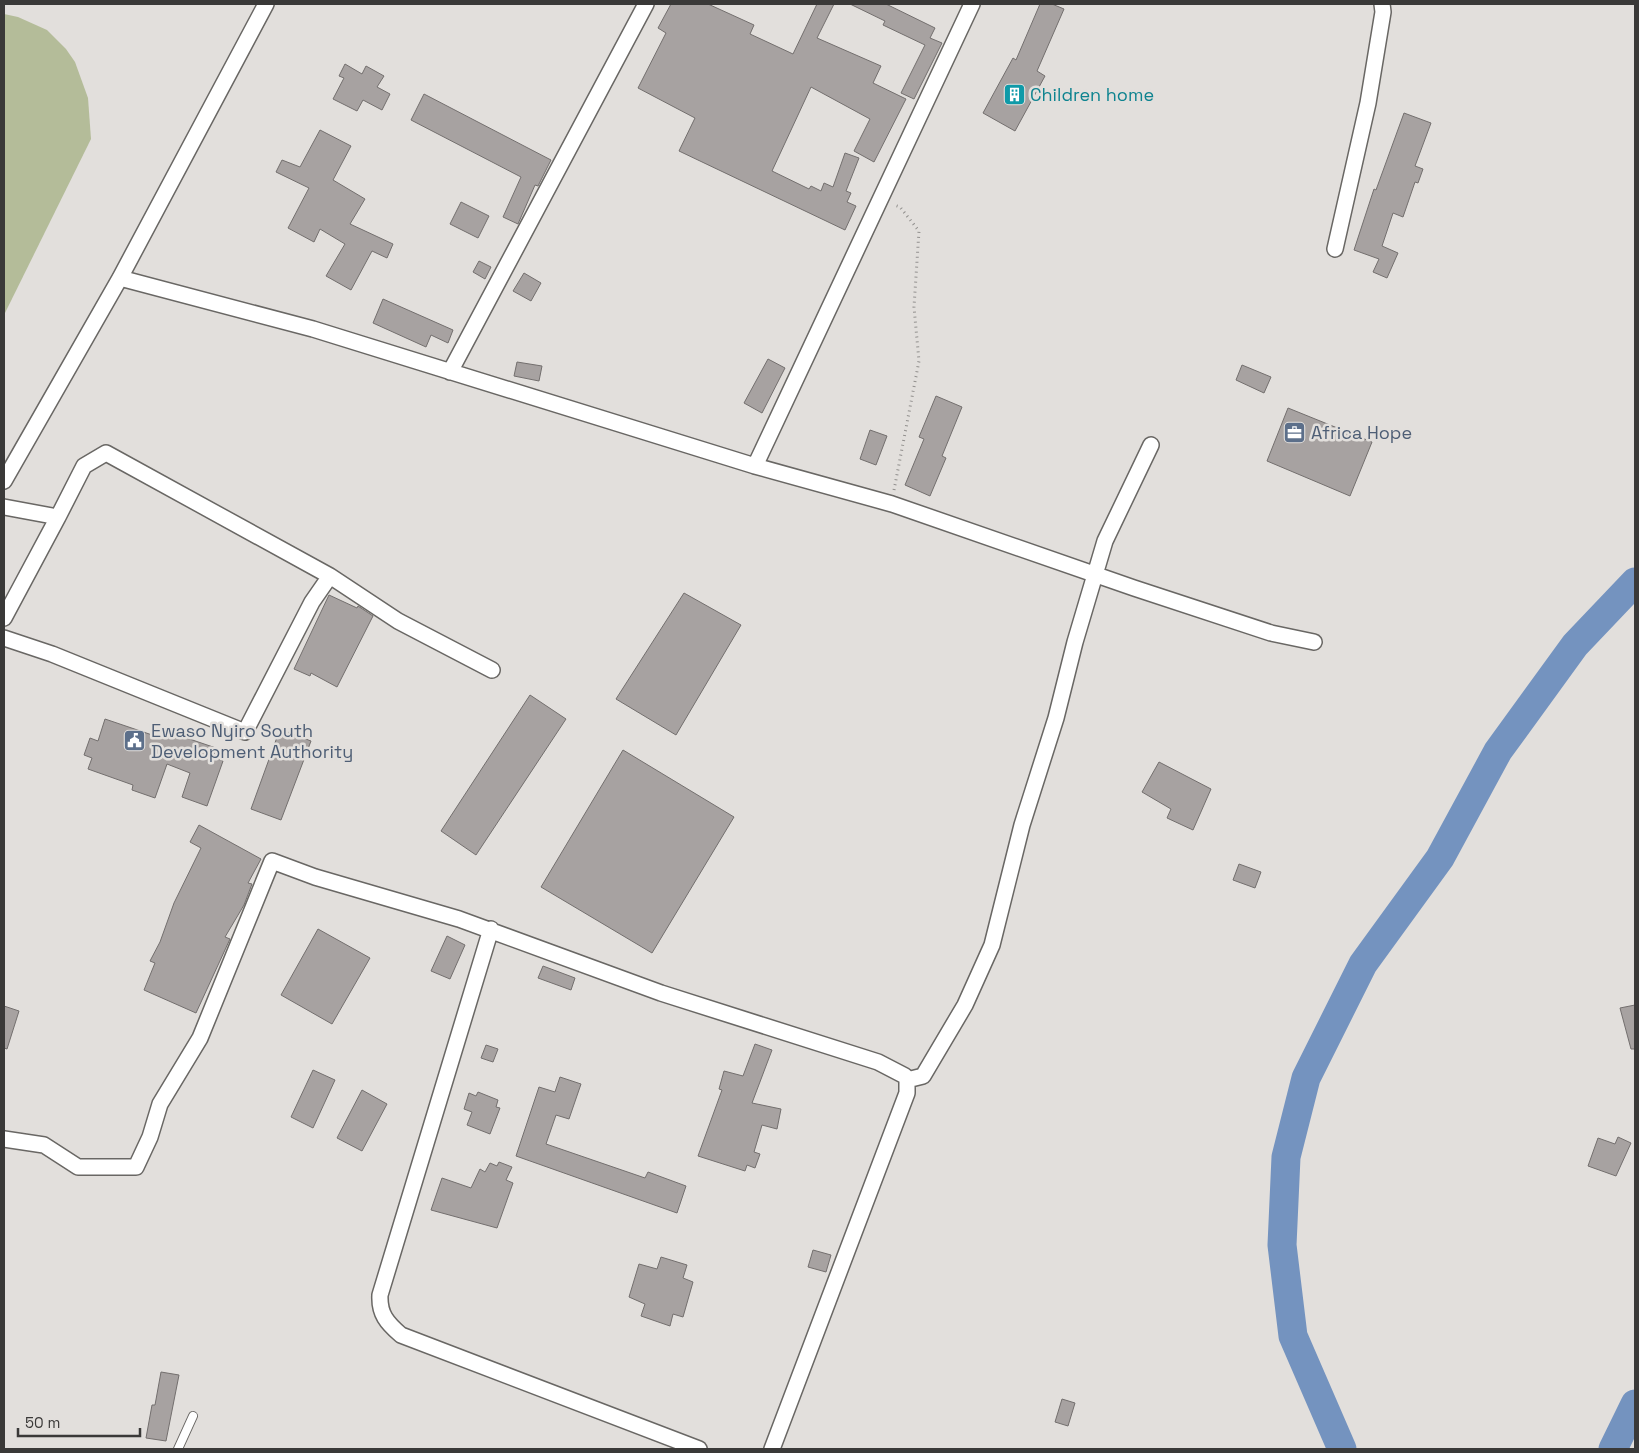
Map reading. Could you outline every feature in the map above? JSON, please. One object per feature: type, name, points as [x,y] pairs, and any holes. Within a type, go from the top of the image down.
[{"type":"street","points":[[4,481],[120,278],[266,4]]},
{"type":"street","points":[[450,372],[646,4]]},
{"type":"street","points":[[754,466],[972,4]]},
{"type":"street","points":[[1335,249],[1368,103],[1383,12],[1382,4]]},
{"type":"street","points":[[120,278],[313,329],[754,466],[892,504],[1271,633],[1314,642]]},
{"type":"street","points":[[908,1080],[923,1076],[965,1005],[992,945],[1022,826],[1056,718],[1105,541],[1151,445]]},
{"type":"street","points":[[4,618],[84,466],[106,453],[330,576],[398,621],[492,670]]},
{"type":"street","points":[[4,507],[58,518]]},
{"type":"street","points":[[4,638],[52,654],[245,732],[312,602],[330,576]]},
{"type":"street","points":[[4,1139],[44,1145],[78,1167],[136,1167],[150,1137],[160,1104],[200,1038],[272,861],[315,877],[491,929],[661,993],[878,1062],[901,1074],[908,1080]]},
{"type":"street","points":[[491,929],[380,1295],[380,1306],[383,1315],[390,1325],[401,1334],[699,1449]]},
{"type":"street","points":[[772,1449],[899,1117],[907,1093],[908,1080]]},
{"type":"lane","points":[[178,1449],[193,1416]]},
{"type":"path","points":[[879,201],[900,206],[919,232],[914,307],[919,362],[901,446],[892,504]]},
{"type":"green space","points":[[4,14],[18,17],[47,30],[66,49],[75,62],[88,98],[91,139],[4,315]]},
{"type":"building","points":[[671,4],[708,4],[754,25],[750,34],[793,54],[817,4],[834,4],[817,38],[881,66],[873,83],[906,99],[874,162],[854,151],[870,119],[811,87],[772,171],[809,189],[811,186],[821,191],[824,183],[833,187],[845,153],[859,158],[846,191],[851,193],[847,202],[856,206],[845,230],[679,151],[695,118],[638,88],[666,33],[658,28]]},
{"type":"building","points":[[850,4],[886,4],[935,28],[930,38],[942,43],[914,99],[901,93],[925,45],[883,25],[885,21]]},
{"type":"building","points":[[1040,4],[1052,4],[1064,9],[1037,71],[1045,76],[1015,131],[983,113],[1013,58],[1016,60]]},
{"type":"building","points":[[345,64],[362,74],[366,66],[384,76],[377,87],[390,94],[382,110],[363,100],[357,111],[333,99],[344,78],[339,76]]},
{"type":"building","points":[[424,94],[551,160],[538,186],[535,185],[518,224],[503,217],[521,177],[411,120]]},
{"type":"building","points":[[1404,113],[1431,123],[1415,166],[1423,169],[1418,183],[1415,182],[1403,217],[1393,213],[1382,246],[1398,253],[1387,278],[1373,272],[1379,259],[1354,250],[1374,189],[1376,190]]},
{"type":"building","points":[[320,130],[351,146],[333,180],[365,199],[350,224],[393,244],[387,258],[372,251],[351,290],[326,276],[345,244],[320,229],[314,242],[288,228],[309,188],[276,172],[282,160],[300,167]]},
{"type":"building","points":[[461,202],[489,216],[478,238],[450,224]]},
{"type":"building","points":[[479,261],[491,267],[485,279],[473,272]]},
{"type":"building","points":[[524,273],[541,283],[531,301],[513,291]]},
{"type":"building","points":[[383,299],[453,330],[448,343],[431,335],[426,347],[373,323]]},
{"type":"building","points":[[768,359],[785,368],[762,413],[744,403]]},
{"type":"building","points":[[517,362],[542,366],[539,381],[514,376]]},
{"type":"building","points":[[1242,365],[1271,377],[1264,393],[1236,380]]},
{"type":"building","points":[[936,396],[962,407],[942,456],[946,458],[930,496],[905,485],[924,439],[919,437]]},
{"type":"building","points":[[1288,408],[1372,442],[1350,496],[1267,461]]},
{"type":"building","points":[[870,430],[887,436],[876,465],[860,459]]},
{"type":"building","points":[[684,593],[741,625],[676,735],[616,699]]},
{"type":"building","points":[[329,595],[357,608],[358,606],[373,616],[337,687],[311,673],[310,676],[294,669]]},
{"type":"building","points":[[530,695],[566,719],[476,855],[441,831]]},
{"type":"building","points":[[105,719],[164,739],[166,731],[216,748],[213,757],[223,761],[207,806],[182,797],[190,773],[167,764],[155,798],[132,790],[133,785],[88,769],[92,758],[84,755],[90,738],[98,741]]},
{"type":"building","points":[[280,729],[311,741],[281,820],[251,809]]},
{"type":"building","points":[[623,750],[734,817],[652,953],[541,887]]},
{"type":"building","points":[[1159,762],[1211,789],[1193,830],[1167,818],[1171,809],[1142,792]]},
{"type":"building","points":[[199,825],[261,859],[248,883],[252,884],[244,905],[225,937],[230,939],[196,1013],[144,990],[155,963],[150,961],[160,942],[174,903],[201,848],[190,842]]},
{"type":"building","points":[[1239,864],[1261,872],[1255,888],[1233,880]]},
{"type":"building","points":[[318,929],[370,958],[332,1024],[281,995]]},
{"type":"building","points":[[447,936],[465,945],[450,979],[431,971]]},
{"type":"building","points":[[543,966],[575,978],[571,990],[538,978]]},
{"type":"building","points":[[1635,1005],[1635,1049],[1631,1049],[1620,1008]]},
{"type":"building","points":[[4,1006],[19,1011],[7,1049],[4,1048]]},
{"type":"building","points":[[755,1044],[772,1050],[752,1103],[781,1109],[777,1129],[762,1125],[754,1152],[760,1154],[755,1168],[747,1165],[745,1171],[698,1156],[722,1090],[719,1089],[724,1071],[743,1076]]},
{"type":"building","points":[[486,1045],[498,1049],[493,1062],[481,1058]]},
{"type":"building","points":[[313,1070],[335,1080],[313,1128],[291,1117]]},
{"type":"building","points":[[560,1077],[581,1084],[569,1119],[556,1115],[546,1144],[645,1178],[648,1172],[686,1186],[677,1213],[516,1156],[539,1087],[555,1092]]},
{"type":"building","points":[[362,1090],[387,1104],[362,1151],[337,1138]]},
{"type":"building","points":[[478,1092],[498,1100],[496,1107],[500,1108],[490,1134],[467,1125],[472,1112],[464,1109],[469,1093],[476,1096]]},
{"type":"building","points":[[1618,1137],[1631,1143],[1616,1176],[1588,1166],[1598,1138],[1615,1144]]},
{"type":"building","points":[[499,1162],[512,1167],[506,1180],[513,1183],[497,1228],[431,1210],[442,1178],[471,1188],[480,1169],[485,1172],[490,1163],[497,1166]]},
{"type":"building","points":[[813,1250],[831,1255],[826,1272],[808,1267]]},
{"type":"building","points":[[661,1257],[687,1265],[683,1278],[693,1282],[683,1317],[673,1314],[670,1326],[641,1316],[645,1304],[629,1297],[639,1264],[657,1269]]},
{"type":"building","points":[[161,1372],[179,1375],[166,1441],[146,1438]]},
{"type":"building","points":[[1062,1399],[1075,1403],[1068,1426],[1055,1422]]},
{"type":"waterway","points":[[1342,1449],[1293,1336],[1282,1245],[1286,1157],[1306,1078],[1363,964],[1440,858],[1498,751],[1575,645],[1635,582]]},
{"type":"waterway","points":[[1613,1449],[1635,1404]]},
{"type":"place","name":"Children home","points":[[1014,95]]},
{"type":"place","name":"Africa Hope","points":[[1295,433]]},
{"type":"place","name":"Ewaso Nyiro South Development Authority","points":[[135,741]]}]
